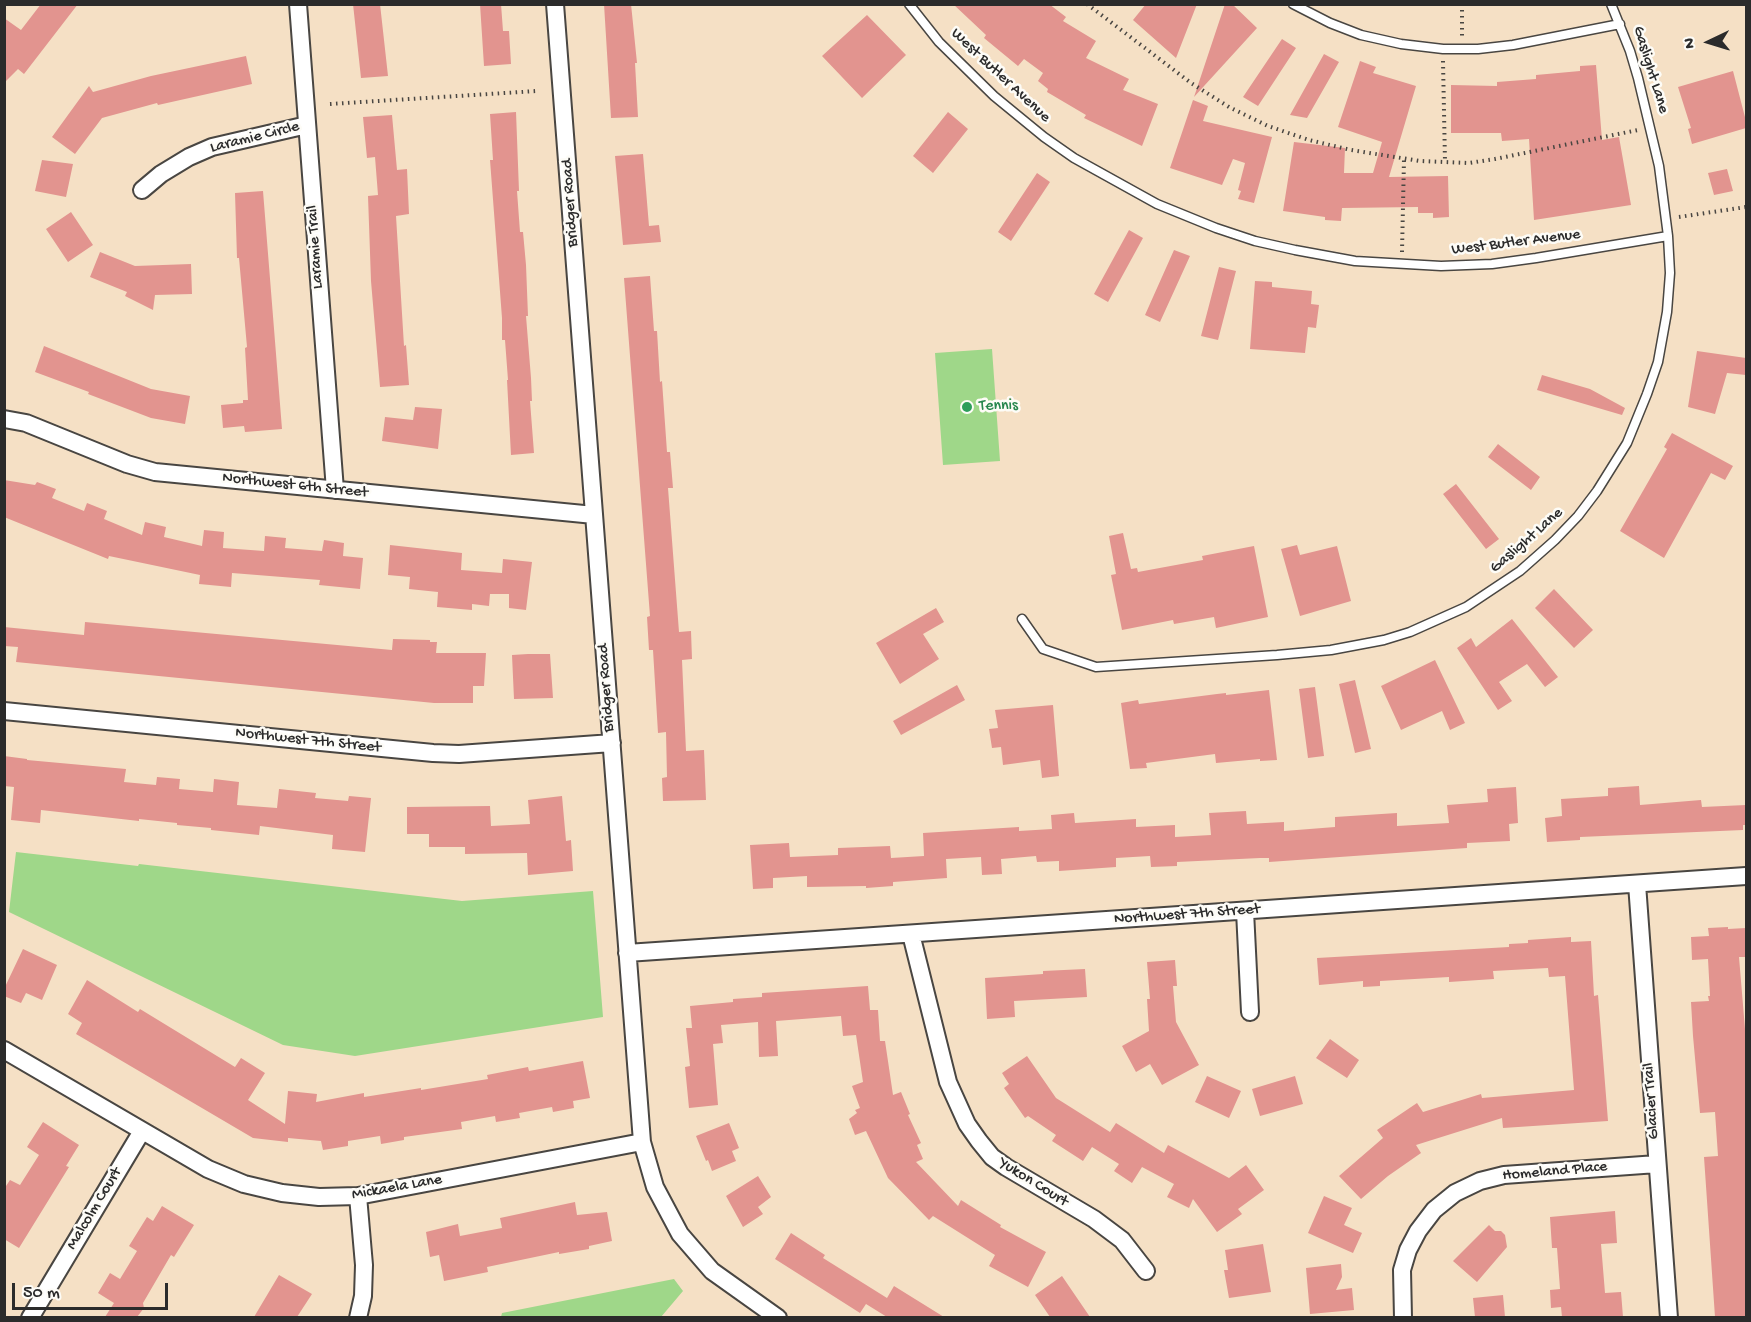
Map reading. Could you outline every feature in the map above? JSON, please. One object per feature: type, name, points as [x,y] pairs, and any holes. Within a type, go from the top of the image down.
[{"type":"street","name":"Laramie Trail","points":[[298,4],[334,490]]},
{"type":"street","name":"Bridger Road","points":[[555,4],[642,1142],[655,1187],[680,1234],[712,1271],[778,1317]]},
{"type":"street","name":"Laramie Circle","points":[[142,190],[161,174],[189,157],[212,147],[307,125]]},
{"type":"street","name":"Northwest 6th Street","points":[[4,419],[26,423],[128,464],[155,472],[594,515]]},
{"type":"street","name":"Northwest 7th Street","points":[[4,711],[433,753],[459,754],[612,743]]},
{"type":"street","name":"Northwest 7th Street","points":[[627,953],[1746,876]]},
{"type":"street","name":"Glacier Trail","points":[[1637,884],[1669,1317]]},
{"type":"street","points":[[1245,911],[1250,1012]]},
{"type":"street","name":"Yukon Court","points":[[912,934],[948,1082],[967,1124],[992,1157],[1094,1219],[1122,1240],[1146,1271]]},
{"type":"street","name":"Mickaela Lane","points":[[4,1050],[208,1169],[244,1184],[282,1193],[319,1197],[358,1196],[642,1142]]},
{"type":"street","name":"Malcolm Court","points":[[30,1317],[142,1131]]},
{"type":"street","name":"Homeland Place","points":[[1403,1317],[1402,1270],[1408,1250],[1430,1215],[1455,1193],[1480,1181],[1504,1175],[1657,1164]]},
{"type":"street","points":[[358,1196],[363,1265],[363,1296],[358,1317]]},
{"type":"lane","name":"West Butler Avenue","points":[[909,4],[939,42],[1007,108],[1074,158],[1136,194],[1216,228],[1275,246],[1355,261],[1441,266],[1492,264],[1668,236]]},
{"type":"lane","points":[[1293,4],[1330,23],[1361,35],[1401,44],[1443,49],[1513,45],[1620,24]]},
{"type":"lane","name":"Gaslight Lane","points":[[1022,619],[1042,649],[1096,667],[1277,655],[1357,645],[1410,632],[1466,607],[1520,571],[1556,540],[1598,491],[1627,443],[1658,362],[1664,331],[1670,273],[1664,192],[1651,128],[1638,78],[1611,4]]},
{"type":"path","points":[[1087,4],[1191,83],[1228,106],[1268,126],[1309,140],[1385,157],[1445,162],[1495,159],[1651,128]]},
{"type":"path","points":[[1462,4],[1462,49]]},
{"type":"path","points":[[1443,49],[1445,162]]},
{"type":"path","points":[[330,104],[537,91]]},
{"type":"path","points":[[1401,265],[1404,159]]},
{"type":"path","points":[[1667,218],[1746,207]]},
{"type":"green space","name":"Tennis","points":[[992,349],[1000,461],[943,465],[935,353]]},
{"type":"green space","points":[[16,852],[462,901],[593,891],[603,1017],[355,1056],[283,1045],[9,912]]},
{"type":"green space","points":[[674,1279],[683,1291],[661,1317],[501,1317],[502,1313]]},
{"type":"building","points":[[41,4],[78,4],[24,74],[18,69],[4,83],[4,18],[21,30]]},
{"type":"building","points":[[353,4],[380,4],[388,76],[361,78]]},
{"type":"building","points":[[480,4],[501,4],[503,31],[509,31],[511,64],[484,66]]},
{"type":"building","points":[[604,4],[631,4],[637,63],[635,63],[638,117],[611,118]]},
{"type":"building","points":[[953,4],[1049,4],[1066,17],[1063,21],[1096,41],[1086,58],[1129,79],[1123,90],[1158,104],[1142,146],[1084,118],[1086,115],[1047,92],[1048,89],[1038,81],[1043,73],[1024,59],[1018,66],[984,38],[986,35]]},
{"type":"building","points":[[1146,4],[1197,4],[1176,58],[1133,20]]},
{"type":"building","points":[[1225,4],[1232,4],[1257,28],[1194,97]]},
{"type":"building","points":[[867,15],[906,55],[862,98],[822,56]]},
{"type":"building","points":[[1282,39],[1296,48],[1258,106],[1243,97]]},
{"type":"building","points":[[1324,54],[1339,62],[1307,118],[1290,115]]},
{"type":"building","points":[[246,56],[252,84],[158,105],[157,103],[102,118],[75,154],[52,137],[89,86],[93,92],[151,76]]},
{"type":"building","points":[[1360,61],[1376,67],[1373,73],[1416,86],[1389,177],[1448,176],[1449,217],[1433,218],[1433,213],[1418,213],[1418,207],[1342,208],[1341,221],[1283,211],[1294,142],[1345,148],[1344,173],[1373,173],[1382,142],[1338,127]]},
{"type":"building","points":[[1596,65],[1602,140],[1619,137],[1631,205],[1534,220],[1529,139],[1502,141],[1501,133],[1451,133],[1451,85],[1497,86],[1497,82],[1536,79],[1536,75],[1580,71],[1580,66]]},
{"type":"building","points":[[1733,71],[1746,128],[1692,144],[1688,129],[1691,128],[1678,87]]},
{"type":"building","points":[[1193,100],[1208,106],[1203,121],[1272,137],[1254,203],[1238,199],[1245,163],[1233,159],[1222,185],[1170,168]]},
{"type":"building","points":[[516,112],[519,191],[517,191],[520,232],[523,232],[526,265],[528,316],[526,316],[534,453],[511,455],[508,380],[505,340],[502,340],[490,160],[493,160],[490,114]]},
{"type":"building","points":[[948,112],[968,129],[933,173],[913,156]]},
{"type":"building","points":[[392,115],[397,170],[407,169],[409,214],[396,216],[404,346],[406,345],[409,385],[380,387],[371,281],[368,196],[378,195],[375,157],[367,158],[363,117]]},
{"type":"building","points":[[643,154],[649,226],[659,225],[661,242],[623,245],[615,156]]},
{"type":"building","points":[[42,160],[73,164],[66,197],[35,191]]},
{"type":"building","points":[[1727,169],[1733,191],[1714,195],[1708,173]]},
{"type":"building","points":[[1037,173],[1050,182],[1011,241],[998,232]]},
{"type":"building","points":[[263,191],[282,429],[245,432],[244,426],[223,428],[221,405],[243,403],[243,400],[248,400],[245,348],[247,347],[239,258],[237,258],[235,193]]},
{"type":"building","points":[[71,212],[93,245],[68,262],[46,229]]},
{"type":"building","points":[[1129,230],[1143,238],[1108,302],[1094,294]]},
{"type":"building","points":[[1174,250],[1190,256],[1160,322],[1145,315]]},
{"type":"building","points":[[100,252],[135,266],[191,264],[192,294],[155,295],[153,310],[125,296],[127,292],[90,277]]},
{"type":"building","points":[[1219,267],[1236,271],[1218,340],[1201,336]]},
{"type":"building","points":[[650,276],[654,331],[657,331],[660,382],[662,381],[667,452],[670,452],[673,488],[668,488],[679,632],[691,631],[692,659],[682,660],[686,751],[704,750],[706,800],[663,801],[662,778],[667,777],[666,732],[658,733],[653,650],[649,650],[647,617],[650,616],[624,278]]},
{"type":"building","points":[[1255,281],[1272,282],[1272,287],[1312,291],[1311,304],[1319,305],[1316,328],[1308,327],[1305,353],[1250,349]]},
{"type":"building","points":[[44,346],[151,389],[190,396],[185,424],[151,418],[35,372]]},
{"type":"building","points":[[1697,351],[1746,358],[1746,375],[1727,373],[1715,414],[1688,407]]},
{"type":"building","points":[[1542,375],[1590,389],[1625,408],[1622,415],[1537,390]]},
{"type":"building","points":[[415,407],[442,409],[438,449],[382,441],[385,417],[413,420]]},
{"type":"building","points":[[1672,433],[1733,466],[1725,480],[1711,473],[1664,558],[1620,531],[1667,449],[1664,447]]},
{"type":"building","points":[[1498,444],[1540,477],[1531,490],[1488,457]]},
{"type":"building","points":[[4,480],[35,485],[37,482],[56,489],[52,498],[84,511],[87,503],[107,511],[104,519],[142,535],[145,522],[166,527],[164,537],[202,546],[204,530],[224,532],[223,548],[264,551],[265,536],[286,538],[285,548],[322,551],[324,540],[344,543],[343,556],[363,558],[360,589],[319,585],[320,580],[232,573],[231,587],[199,584],[200,575],[109,556],[108,559],[4,517]]},
{"type":"building","points":[[1456,484],[1499,539],[1486,549],[1443,494]]},
{"type":"building","points":[[1123,533],[1131,569],[1137,568],[1138,572],[1203,560],[1202,556],[1254,546],[1268,617],[1216,628],[1214,617],[1174,624],[1173,620],[1122,630],[1111,575],[1116,574],[1109,536]]},
{"type":"building","points":[[390,545],[462,553],[461,570],[502,573],[503,559],[532,562],[526,610],[509,608],[509,594],[490,594],[489,606],[472,604],[472,610],[437,607],[438,592],[409,589],[410,577],[388,575]]},
{"type":"building","points":[[1297,545],[1300,555],[1337,546],[1351,601],[1300,616],[1281,549]]},
{"type":"building","points":[[1554,589],[1593,630],[1574,648],[1535,608]]},
{"type":"building","points":[[936,608],[944,622],[923,634],[939,659],[900,684],[876,643]]},
{"type":"building","points":[[1512,619],[1558,677],[1545,687],[1527,664],[1499,682],[1512,701],[1498,710],[1457,648],[1471,638],[1476,647]]},
{"type":"building","points":[[85,622],[392,650],[393,639],[430,640],[430,642],[437,642],[436,653],[486,653],[484,686],[473,686],[473,703],[434,703],[16,662],[18,647],[4,646],[4,627],[84,635]]},
{"type":"building","points":[[550,654],[553,698],[514,699],[512,655]]},
{"type":"building","points":[[1435,660],[1465,723],[1450,730],[1442,711],[1401,730],[1381,686]]},
{"type":"building","points":[[1355,680],[1371,749],[1355,753],[1339,684]]},
{"type":"building","points":[[957,685],[965,700],[901,735],[893,721]]},
{"type":"building","points":[[1315,687],[1324,756],[1308,758],[1299,689]]},
{"type":"building","points":[[1269,690],[1277,760],[1260,761],[1260,759],[1216,763],[1215,754],[1146,763],[1147,768],[1130,769],[1121,703],[1138,700],[1139,704]]},
{"type":"building","points":[[1053,705],[1059,776],[1042,778],[1040,760],[1003,765],[1001,747],[992,748],[989,729],[998,728],[995,710]]},
{"type":"building","points":[[4,756],[126,769],[124,782],[156,785],[157,777],[180,779],[179,789],[213,792],[214,779],[239,782],[237,805],[277,808],[279,789],[316,793],[315,798],[348,801],[349,796],[371,798],[365,852],[332,849],[333,835],[260,826],[259,835],[211,830],[211,828],[177,825],[177,823],[41,810],[40,823],[11,820],[14,787],[4,786]]},
{"type":"building","points":[[1639,786],[1640,805],[1701,800],[1702,807],[1746,805],[1746,825],[1743,825],[1743,830],[1580,837],[1580,840],[1547,842],[1545,818],[1562,816],[1561,799],[1608,796],[1608,788]]},
{"type":"building","points":[[1516,787],[1518,823],[1509,824],[1510,841],[1467,843],[1467,848],[1269,862],[1269,858],[1260,858],[1177,862],[1177,866],[1151,867],[1150,856],[1116,858],[1116,867],[1059,871],[1059,861],[1037,862],[1036,856],[1001,859],[1002,874],[982,875],[981,857],[946,859],[947,878],[893,882],[893,886],[866,888],[866,886],[807,887],[807,876],[773,878],[773,888],[753,889],[750,845],[789,843],[790,857],[838,855],[838,848],[890,846],[891,858],[924,856],[923,833],[1019,827],[1019,831],[1052,829],[1051,815],[1074,813],[1075,823],[1136,819],[1136,827],[1175,825],[1175,837],[1211,835],[1209,813],[1246,811],[1247,824],[1284,822],[1284,831],[1335,827],[1335,817],[1397,813],[1397,826],[1449,823],[1447,805],[1488,802],[1487,789]]},
{"type":"building","points":[[562,796],[566,841],[571,840],[573,871],[528,875],[527,853],[465,854],[465,847],[429,847],[429,834],[407,834],[407,807],[490,806],[491,826],[530,824],[528,800]]},
{"type":"building","points":[[1728,927],[1728,929],[1746,928],[1746,957],[1739,957],[1746,1041],[1746,1317],[1715,1317],[1704,1157],[1718,1156],[1715,1112],[1700,1113],[1691,1002],[1709,1001],[1708,996],[1710,996],[1708,959],[1692,960],[1691,937],[1709,936],[1708,928]]},
{"type":"building","points":[[1571,937],[1571,942],[1591,941],[1594,996],[1598,995],[1608,1121],[1503,1128],[1502,1118],[1416,1145],[1421,1153],[1388,1176],[1361,1199],[1339,1176],[1383,1138],[1377,1130],[1417,1103],[1423,1112],[1481,1094],[1482,1098],[1574,1090],[1565,976],[1549,977],[1548,968],[1493,971],[1494,979],[1449,982],[1449,977],[1380,981],[1380,986],[1363,987],[1363,981],[1319,985],[1317,958],[1509,947],[1509,944],[1528,943],[1528,940]]},
{"type":"building","points":[[23,949],[57,965],[42,1000],[26,993],[21,1003],[4,996],[4,989]]},
{"type":"building","points":[[1175,960],[1177,986],[1173,986],[1176,1022],[1199,1065],[1162,1085],[1150,1064],[1136,1072],[1122,1046],[1149,1031],[1147,999],[1150,999],[1147,962]]},
{"type":"building","points":[[1085,969],[1087,997],[1014,1001],[1015,1017],[987,1019],[985,978]]},
{"type":"building","points":[[87,980],[138,1012],[140,1009],[235,1067],[241,1058],[265,1073],[248,1100],[285,1124],[288,1091],[317,1094],[316,1102],[364,1093],[364,1097],[421,1088],[421,1090],[488,1079],[487,1075],[528,1067],[529,1071],[583,1061],[590,1098],[573,1101],[574,1108],[553,1112],[552,1107],[519,1113],[520,1118],[496,1122],[495,1116],[461,1122],[462,1129],[404,1137],[404,1140],[381,1144],[380,1136],[348,1141],[348,1146],[323,1150],[321,1141],[288,1138],[288,1142],[253,1138],[76,1034],[82,1023],[68,1014]]},
{"type":"building","points":[[868,986],[870,1010],[878,1010],[880,1041],[885,1041],[893,1095],[901,1092],[910,1114],[908,1115],[921,1143],[917,1145],[923,1159],[916,1162],[958,1206],[961,1200],[1001,1225],[1000,1227],[1046,1252],[1028,1287],[989,1266],[995,1255],[933,1216],[929,1220],[888,1178],[866,1131],[855,1135],[849,1119],[857,1113],[855,1110],[860,1108],[852,1086],[863,1082],[856,1035],[843,1036],[841,1016],[776,1021],[778,1056],[759,1057],[758,1022],[721,1025],[723,1043],[713,1044],[718,1105],[689,1108],[685,1067],[690,1066],[686,1028],[692,1028],[690,1006],[762,997],[762,993]]},
{"type":"building","points":[[1330,1039],[1359,1060],[1347,1078],[1316,1058]]},
{"type":"building","points":[[1027,1056],[1056,1098],[1110,1132],[1116,1123],[1164,1153],[1168,1145],[1229,1178],[1246,1165],[1264,1190],[1238,1209],[1242,1214],[1217,1232],[1193,1199],[1189,1208],[1167,1197],[1174,1184],[1142,1167],[1132,1183],[1114,1171],[1119,1164],[1092,1147],[1083,1161],[1052,1141],[1056,1135],[1028,1116],[1025,1118],[1004,1088],[1009,1084],[1002,1073]]},
{"type":"building","points":[[1207,1076],[1241,1091],[1229,1118],[1195,1102]]},
{"type":"building","points":[[1295,1076],[1303,1104],[1260,1116],[1252,1089]]},
{"type":"building","points":[[43,1122],[79,1145],[66,1166],[69,1167],[19,1248],[4,1239],[4,1189],[10,1180],[20,1185],[39,1155],[27,1147]]},
{"type":"building","points":[[729,1123],[739,1148],[732,1151],[736,1161],[712,1171],[696,1136]]},
{"type":"building","points":[[758,1176],[771,1197],[758,1207],[763,1214],[743,1227],[726,1196]]},
{"type":"building","points":[[1324,1196],[1352,1208],[1344,1225],[1362,1233],[1353,1253],[1308,1233]]},
{"type":"building","points":[[575,1202],[577,1215],[607,1212],[612,1241],[589,1246],[589,1249],[559,1254],[559,1252],[487,1267],[488,1272],[444,1281],[439,1255],[430,1257],[426,1232],[458,1224],[460,1236],[502,1228],[500,1218]]},
{"type":"building","points":[[162,1206],[194,1225],[174,1257],[171,1255],[143,1303],[144,1308],[137,1317],[105,1317],[114,1303],[98,1293],[110,1273],[120,1279],[137,1251],[129,1246],[147,1217],[153,1221]]},
{"type":"building","points":[[1615,1211],[1617,1243],[1601,1244],[1605,1293],[1621,1292],[1623,1317],[1562,1317],[1561,1307],[1551,1308],[1550,1290],[1560,1289],[1557,1248],[1552,1248],[1550,1217]]},
{"type":"building","points":[[1489,1225],[1495,1231],[1501,1231],[1505,1235],[1507,1247],[1477,1282],[1453,1261]]},
{"type":"building","points":[[791,1233],[825,1255],[823,1258],[887,1298],[894,1286],[944,1317],[887,1317],[866,1304],[860,1313],[775,1259]]},
{"type":"building","points":[[1263,1244],[1271,1292],[1229,1298],[1224,1270],[1228,1270],[1225,1250]]},
{"type":"building","points":[[1341,1264],[1342,1277],[1336,1290],[1352,1288],[1354,1310],[1310,1314],[1306,1268]]},
{"type":"building","points":[[279,1275],[312,1294],[297,1317],[254,1317]]},
{"type":"building","points":[[1062,1276],[1090,1317],[1050,1317],[1035,1295]]},
{"type":"building","points":[[1503,1295],[1505,1317],[1475,1317],[1473,1298]]},
{"type":"place","name":"Tennis","points":[[967,407]]}]
